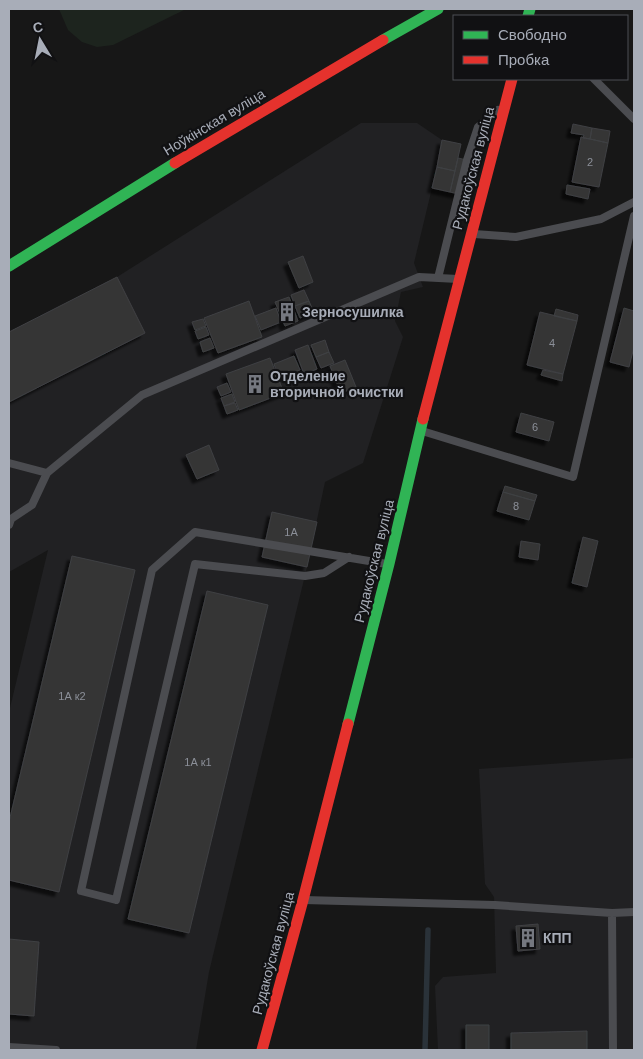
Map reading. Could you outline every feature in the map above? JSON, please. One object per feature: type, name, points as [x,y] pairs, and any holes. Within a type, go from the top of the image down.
[{"type":"street","name":"Ноўкінская вуліца","points":[[9,266],[105,205],[309,82],[438,9]]},
{"type":"street","name":"Рудакоўская вуліца","points":[[262,1050],[303,900],[389,564],[420,431],[512,80]]},
{"type":"lane","points":[[595,80],[634,119]]},
{"type":"lane","points":[[438,278],[478,127],[505,104]]},
{"type":"lane","points":[[472,234],[516,238],[601,219],[634,202]]},
{"type":"lane","points":[[420,431],[573,477],[634,216]]},
{"type":"lane","points":[[9,524],[11,519],[32,505],[47,474],[142,395],[419,277],[460,279]]},
{"type":"lane","points":[[9,463],[47,474]]},
{"type":"lane","points":[[349,557],[324,573],[305,576],[195,564],[116,900],[80,891],[152,570],[195,532],[349,557],[389,564]]},
{"type":"lane","points":[[303,900],[495,905],[612,913],[634,912]]},
{"type":"lane","points":[[612,913],[613,1050]]},
{"type":"lane","points":[[9,1047],[56,1050]]},
{"type":"shaded area","points":[[59,9],[186,9],[113,45],[97,47],[82,42],[68,30]]},
{"type":"shaded area","points":[[361,123],[417,123],[442,140],[414,263],[423,287],[401,292],[395,321],[403,337],[363,463],[325,482],[307,567],[209,972],[196,1050],[9,1050],[9,712],[48,550],[9,572],[9,332],[117,277]]},
{"type":"shaded area","points":[[634,758],[634,1050],[438,1050],[435,986],[443,977],[496,973],[494,897],[485,884],[479,769]]},
{"type":"building","points":[[573,124],[592,128],[590,139],[583,138],[584,135],[571,133]]},
{"type":"building","points":[[592,128],[610,131],[608,143],[590,139]]},
{"type":"building","points":[[581,137],[608,143],[599,187],[572,182]]},
{"type":"building","points":[[442,140],[461,144],[455,171],[437,167]]},
{"type":"building","points":[[458,158],[475,162],[468,196],[450,192]]},
{"type":"building","points":[[437,167],[455,171],[450,192],[432,188]]},
{"type":"building","points":[[567,185],[590,189],[588,199],[566,194]]},
{"type":"building","points":[[303,256],[313,282],[299,288],[288,262]]},
{"type":"building","points":[[117,277],[145,333],[9,402],[9,332]]},
{"type":"building","points":[[304,290],[309,301],[295,306],[291,295]]},
{"type":"building","name":"Зерносушилка","points":[[289,297],[298,321],[285,326],[275,302]]},
{"type":"building","name":"Отделение вторичной очистки","points":[[249,301],[262,337],[218,353],[204,318]]},
{"type":"building","points":[[309,301],[314,313],[300,318],[295,306]]},
{"type":"building","points":[[276,308],[281,322],[261,330],[255,316]]},
{"type":"building","points":[[624,308],[634,311],[634,347],[629,367],[610,362]]},
{"type":"building","points":[[556,309],[578,315],[577,321],[554,316]]},
{"type":"building","points":[[540,312],[577,321],[563,374],[527,365]]},
{"type":"building","points":[[203,319],[206,326],[195,330],[192,322]]},
{"type":"building","points":[[206,327],[209,335],[198,339],[195,331]]},
{"type":"building","points":[[210,338],[214,348],[203,352],[200,342]]},
{"type":"building","points":[[325,340],[329,352],[316,357],[311,345]]},
{"type":"building","name":"Зерносушилка","points":[[308,345],[317,369],[304,374],[295,350]]},
{"type":"building","points":[[329,352],[334,363],[321,368],[316,357]]},
{"type":"building","points":[[294,356],[300,370],[279,378],[274,364]]},
{"type":"building","name":"Отделение вторичной очистки","points":[[270,358],[284,393],[239,410],[226,374]]},
{"type":"building","points":[[345,360],[356,387],[341,393],[330,366]]},
{"type":"building","points":[[543,370],[563,374],[562,381],[541,375]]},
{"type":"building","points":[[227,383],[231,392],[221,396],[217,387]]},
{"type":"building","points":[[232,394],[235,402],[224,406],[221,398]]},
{"type":"building","points":[[235,403],[238,410],[227,414],[224,406]]},
{"type":"building","points":[[521,413],[554,422],[549,441],[516,432]]},
{"type":"building","points":[[209,445],[219,470],[197,479],[186,455]]},
{"type":"building","points":[[505,486],[537,495],[535,501],[503,492]]},
{"type":"building","points":[[503,492],[535,501],[529,520],[497,511]]},
{"type":"building","points":[[272,512],[317,522],[307,567],[262,557]]},
{"type":"building","points":[[583,537],[598,541],[587,587],[572,583]]},
{"type":"building","points":[[521,541],[540,544],[538,560],[519,557]]},
{"type":"building","points":[[72,556],[135,570],[59,892],[9,880],[9,822]]},
{"type":"building","points":[[207,591],[268,605],[189,933],[128,919]]},
{"type":"building","name":"КПП","points":[[538,924],[540,949],[518,951],[516,926]]},
{"type":"building","points":[[9,939],[39,942],[34,1016],[9,1014]]},
{"type":"building","points":[[466,1025],[489,1025],[489,1050],[466,1050]]},
{"type":"building","points":[[587,1031],[587,1050],[511,1050],[511,1033]]},
{"type":"waterway","points":[[425,1050],[428,930]]},
{"type":"traffic: fast","points":[[383,40],[438,9]]},
{"type":"traffic: fast","points":[[528,15],[530,9]]},
{"type":"traffic: fast","points":[[9,266],[175,163]]},
{"type":"traffic: fast","points":[[348,724],[389,564],[423,419]]},
{"type":"traffic: jam","points":[[175,163],[383,40]]},
{"type":"traffic: jam","points":[[423,419],[512,80]]},
{"type":"traffic: jam","points":[[262,1050],[348,724]]},
{"type":"place","name":"Зерносушилка","points":[[287,312]]},
{"type":"place","name":"Отделение вторичной очистки","points":[[255,384]]},
{"type":"place","name":"КПП","points":[[528,938]]}]
